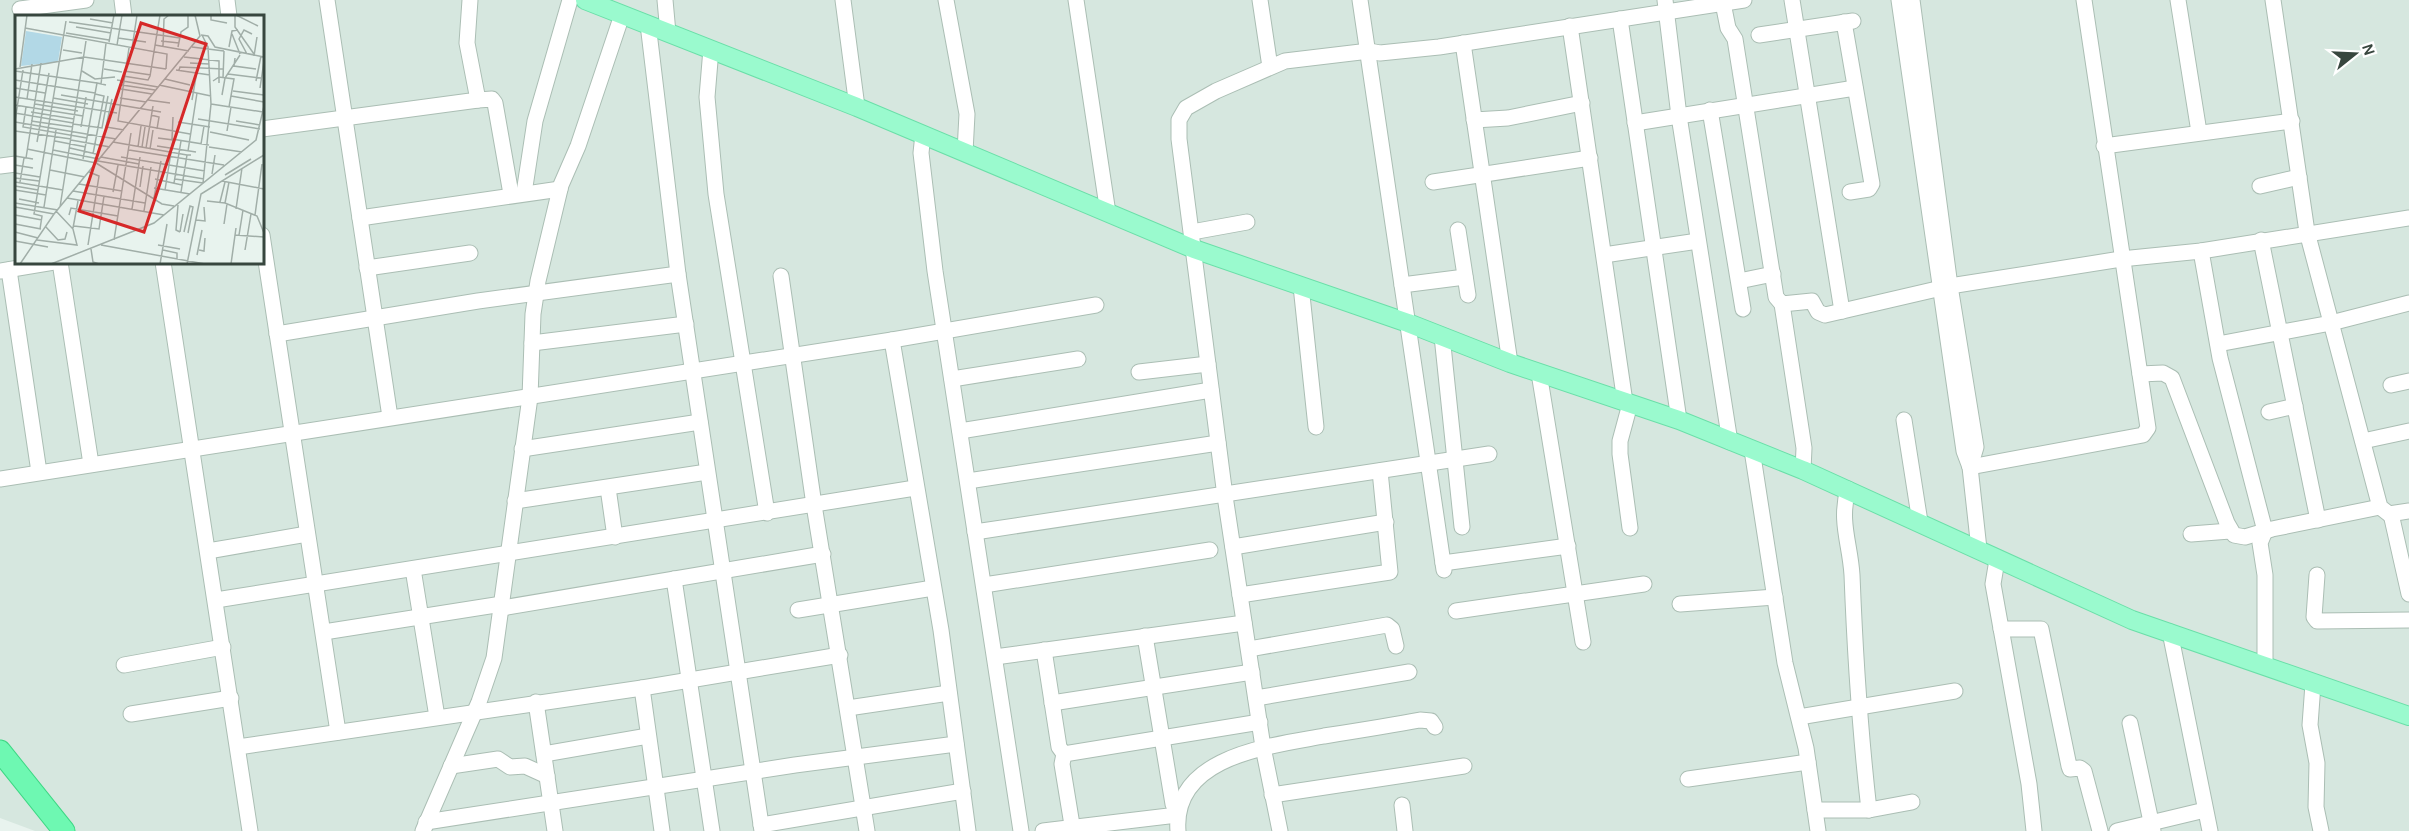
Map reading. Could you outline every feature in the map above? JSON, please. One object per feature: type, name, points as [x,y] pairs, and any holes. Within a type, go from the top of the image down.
[{"type":"highway","points":[[0,752],[64,831]]},
{"type":"highway","points":[[0,773],[49,831]]},
{"type":"main road","points":[[585,0],[615,8],[668,33],[857,107],[1108,213],[1193,241],[1301,286],[1408,323],[1510,363],[1678,420],[1803,470],[2132,620],[2265,664],[2313,684],[2409,716]]},
{"type":"street","points":[[20,9],[86,0]]},
{"type":"street","points":[[122,0],[124,15]]},
{"type":"street","points":[[227,0],[229,15]]},
{"type":"street","points":[[327,0],[390,417]]},
{"type":"street","points":[[470,0],[466,43],[478,100]]},
{"type":"street","points":[[518,194],[535,121],[570,0]]},
{"type":"street","points":[[664,0],[668,33]]},
{"type":"street","points":[[843,0],[857,107]]},
{"type":"street","points":[[946,0],[967,114],[965,152]]},
{"type":"street","points":[[1076,0],[1108,213]]},
{"type":"street","points":[[1260,0],[1270,67]]},
{"type":"street","points":[[1360,0],[1444,567],[1568,546]]},
{"type":"street","points":[[1280,831],[1263,747],[1225,496],[1179,139],[1182,113],[1192,103],[1285,62],[1369,51],[1405,51],[1463,44],[1620,19],[1665,6],[1744,0]]},
{"type":"street","points":[[1791,0],[1842,311]]},
{"type":"street","points":[[1899,0],[1945,287],[1976,447],[1971,467],[1978,549]]},
{"type":"street","points":[[1912,0],[1945,287]]},
{"type":"street","points":[[1971,467],[2146,433],[2148,424],[2121,259],[2084,0]]},
{"type":"street","points":[[2178,0],[2199,132]]},
{"type":"street","points":[[2273,0],[2307,232],[2362,441],[2409,594]]},
{"type":"street","points":[[1724,3],[1728,28],[1735,39],[1747,105],[1776,297],[1782,304],[1804,448],[1803,470]]},
{"type":"street","points":[[1665,6],[1679,116],[1730,442]]},
{"type":"street","points":[[424,826],[489,679],[502,606],[530,397],[536,294],[560,189],[578,146],[615,8]]},
{"type":"street","points":[[1620,19],[1678,420]]},
{"type":"street","points":[[1759,35],[1849,22],[1855,88],[1872,186],[1867,190],[1850,192]]},
{"type":"street","points":[[648,24],[678,273],[762,828],[863,807],[963,791]]},
{"type":"street","points":[[1570,27],[1628,403],[1620,441],[1620,454],[1630,528]]},
{"type":"street","points":[[1463,44],[1510,363]]},
{"type":"street","points":[[711,50],[707,97],[716,194],[767,513]]},
{"type":"street","points":[[1635,123],[1855,88]]},
{"type":"street","points":[[264,129],[492,99],[495,103],[518,194]]},
{"type":"street","points":[[1474,120],[1508,118],[1582,103]]},
{"type":"street","points":[[1710,111],[1743,309]]},
{"type":"street","points":[[2104,146],[2292,121]]},
{"type":"street","points":[[923,134],[921,153],[945,331],[1021,831]]},
{"type":"street","points":[[1433,182],[1590,158]]},
{"type":"street","points":[[0,166],[15,164]]},
{"type":"street","points":[[2260,186],[2300,177]]},
{"type":"street","points":[[360,219],[560,189]]},
{"type":"street","points":[[1782,304],[1812,300],[1821,314],[1945,287],[2121,259],[2201,251],[2307,232],[2409,218]]},
{"type":"street","points":[[1193,241],[1247,222]]},
{"type":"street","points":[[1458,230],[1468,295]]},
{"type":"street","points":[[2261,240],[2318,520]]},
{"type":"street","points":[[1604,255],[1698,241]]},
{"type":"street","points":[[264,248],[338,732]]},
{"type":"street","points":[[2201,251],[2218,344],[2265,531],[2260,543],[2265,574],[2265,664]]},
{"type":"street","points":[[367,268],[470,253]]},
{"type":"street","points":[[39,472],[5,270],[42,264]]},
{"type":"street","points":[[60,264],[91,464]]},
{"type":"street","points":[[163,264],[250,831]]},
{"type":"street","points":[[277,334],[678,273]]},
{"type":"street","points":[[1738,281],[1773,274]]},
{"type":"street","points":[[781,276],[814,505],[867,831]]},
{"type":"street","points":[[1402,285],[1465,277]]},
{"type":"street","points":[[1301,286],[1316,427]]},
{"type":"street","points":[[2218,344],[2331,323],[2409,303]]},
{"type":"street","points":[[0,479],[892,340],[1096,305]]},
{"type":"street","points":[[532,343],[686,324]]},
{"type":"street","points":[[1442,336],[1453,460],[1462,527]]},
{"type":"street","points":[[892,340],[933,588],[968,831]]},
{"type":"street","points":[[952,379],[1078,359]]},
{"type":"street","points":[[1139,372],[1208,364]]},
{"type":"street","points":[[1539,373],[1583,642]]},
{"type":"street","points":[[2140,374],[2163,373],[2172,378],[2230,531]]},
{"type":"street","points":[[2391,385],[2409,381]]},
{"type":"street","points":[[960,431],[1211,390]]},
{"type":"street","points":[[2269,411],[2295,406]]},
{"type":"street","points":[[1904,420],[1920,522]]},
{"type":"street","points":[[522,449],[700,423]]},
{"type":"street","points":[[2362,441],[2409,431]]},
{"type":"street","points":[[968,481],[1218,443]]},
{"type":"street","points":[[1752,450],[1785,663],[1808,762],[1818,831]]},
{"type":"street","points":[[975,532],[1225,496],[1489,454]]},
{"type":"street","points":[[1240,595],[1389,573],[1391,567],[1380,471]]},
{"type":"street","points":[[515,501],[707,472]]},
{"type":"street","points":[[608,488],[615,537]]},
{"type":"street","points":[[216,600],[715,522],[915,488]]},
{"type":"street","points":[[1848,489],[1844,506],[1844,529],[1852,573],[1858,708],[1869,810]]},
{"type":"street","points":[[2191,534],[2230,531],[2240,537],[2318,520],[2385,511],[2409,511]]},
{"type":"street","points":[[1233,547],[1386,522]]},
{"type":"street","points":[[208,551],[307,534]]},
{"type":"street","points":[[984,585],[1210,550]]},
{"type":"street","points":[[324,632],[420,616],[502,606],[823,554]]},
{"type":"street","points":[[1997,560],[1993,578],[2029,784],[2034,831]]},
{"type":"street","points":[[413,569],[437,717]]},
{"type":"street","points":[[2317,575],[2314,617],[2317,621],[2409,620]]},
{"type":"street","points":[[674,579],[712,831]]},
{"type":"street","points":[[1456,611],[1644,584]]},
{"type":"street","points":[[798,610],[933,588]]},
{"type":"street","points":[[1680,604],[1775,597]]},
{"type":"street","points":[[995,657],[1244,622]]},
{"type":"street","points":[[1249,649],[1387,625],[1392,629],[1396,646]]},
{"type":"street","points":[[2001,629],[2041,629],[2069,766],[2070,769],[2080,768],[2084,771],[2100,831]]},
{"type":"street","points":[[2170,632],[2210,831]]},
{"type":"street","points":[[1145,636],[1173,804],[1177,814],[1178,831]]},
{"type":"street","points":[[124,665],[223,647]]},
{"type":"street","points":[[1044,650],[1059,747],[1064,754],[1062,764],[1073,829]]},
{"type":"street","points":[[238,747],[642,688],[840,655]]},
{"type":"street","points":[[1052,703],[1252,672]]},
{"type":"street","points":[[1256,698],[1409,672]]},
{"type":"street","points":[[2313,684],[2310,725],[2316,763],[2316,807],[2321,831]]},
{"type":"street","points":[[642,688],[662,831]]},
{"type":"street","points":[[1799,717],[1955,692]]},
{"type":"street","points":[[848,708],[949,693]]},
{"type":"street","points":[[132,714],[231,698]]},
{"type":"street","points":[[536,702],[555,831]]},
{"type":"street","points":[[1177,814],[1188,788],[1205,772],[1236,755],[1263,747],[1420,720],[1431,721],[1436,728]]},
{"type":"street","points":[[1064,754],[1260,722]]},
{"type":"street","points":[[2130,723],[2152,827]]},
{"type":"street","points":[[544,754],[648,736]]},
{"type":"street","points":[[424,826],[753,772],[956,744]]},
{"type":"street","points":[[451,766],[498,759],[510,767],[520,765],[547,776]]},
{"type":"street","points":[[1688,779],[1808,762]]},
{"type":"street","points":[[1272,795],[1464,766]]},
{"type":"street","points":[[1815,810],[1869,810],[1912,802]]},
{"type":"street","points":[[1402,805],[1405,831]]},
{"type":"street","points":[[2117,831],[2152,827],[2205,810]]},
{"type":"street","points":[[1043,831],[1177,814]]},
{"type":"shaded area","points":[[0,0],[2409,0],[2409,831],[35,831],[0,818]]}]
